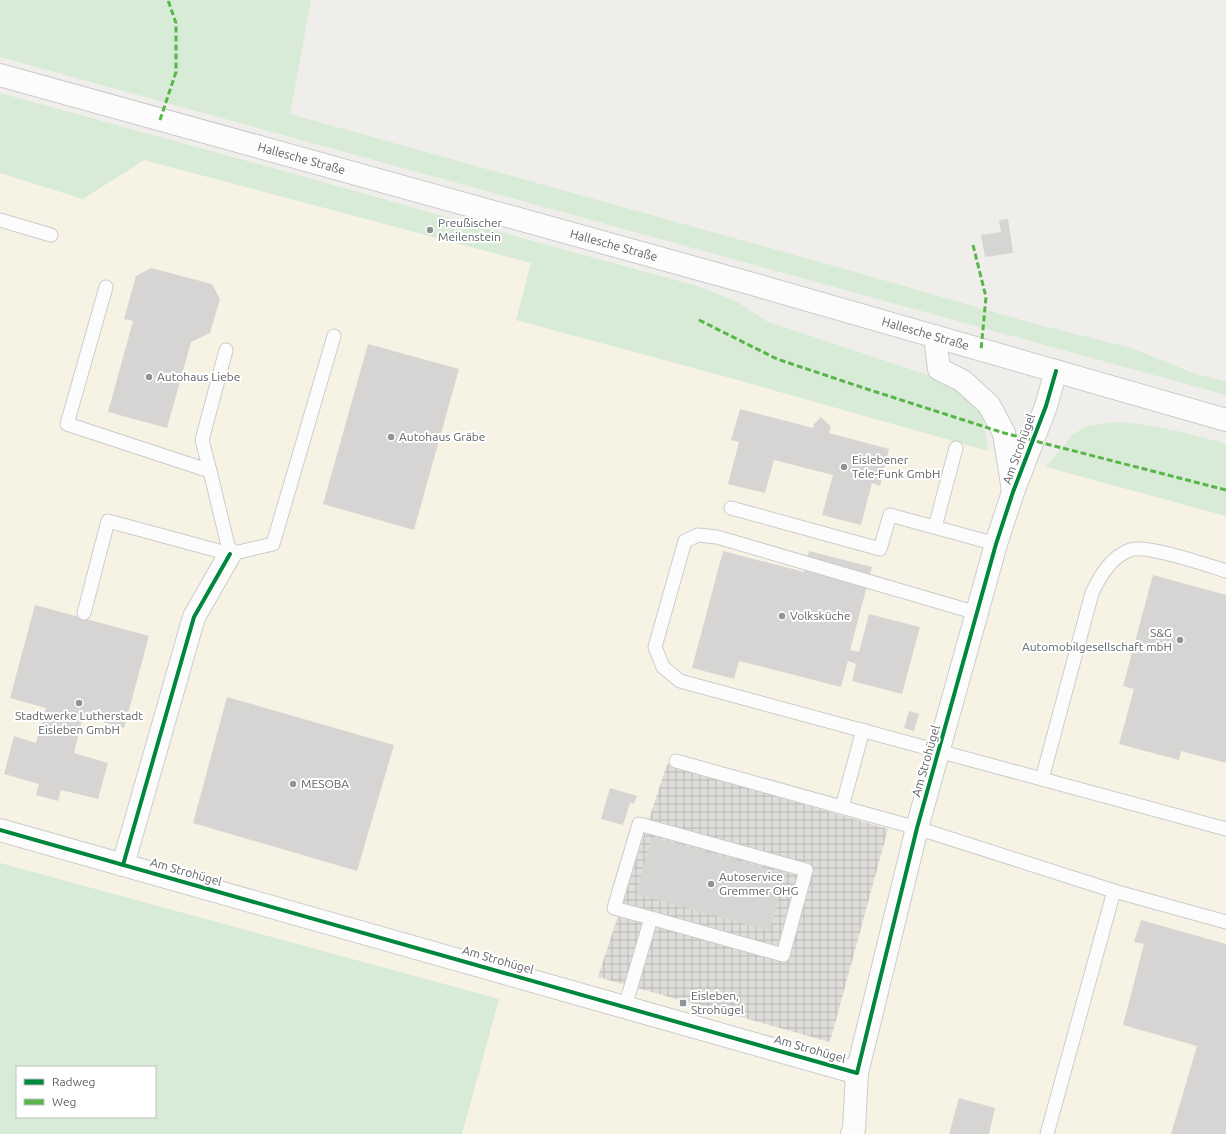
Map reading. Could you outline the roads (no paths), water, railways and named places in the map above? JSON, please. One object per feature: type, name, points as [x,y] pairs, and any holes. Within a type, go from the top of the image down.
[{"type":"street","name":"Hallesche Straße","points":[[0,75],[735,279],[1226,420]]},
{"type":"street","name":"Am Strohügel","points":[[935,336],[939,369],[963,381],[989,404],[1004,432],[1013,492]]},
{"type":"street","name":"Am Strohügel","points":[[0,830],[857,1073],[917,828],[996,544],[1013,492],[1046,406],[1056,371]]},
{"type":"street","points":[[123,865],[194,617],[230,554]]},
{"type":"street","points":[[852,1134],[854,1129],[857,1073]]},
{"type":"lane","points":[[0,220],[51,235]]},
{"type":"lane","points":[[106,287],[67,424],[210,470]]},
{"type":"lane","points":[[84,613],[108,521],[230,554],[273,544],[334,336]]},
{"type":"lane","points":[[226,350],[202,440],[230,554]]},
{"type":"lane","points":[[935,527],[956,448]]},
{"type":"lane","points":[[732,508],[880,549],[890,515],[996,544]]},
{"type":"lane","points":[[977,613],[717,537],[698,535],[685,541],[655,647],[663,668],[680,681],[1226,829]]},
{"type":"lane","points":[[1042,779],[1092,593],[1100,575],[1115,558],[1131,549],[1152,550],[1226,571]]},
{"type":"lane","points":[[842,807],[863,730]]},
{"type":"lane","points":[[676,761],[917,828],[1114,890],[1226,922]]},
{"type":"lane","points":[[639,824],[806,870],[784,955],[651,918],[614,908],[639,824]]},
{"type":"lane","points":[[1048,1134],[1114,890]]},
{"type":"lane","points":[[625,1006],[651,918]]},
{"type":"place","name":"Preußischer Meilenstein","points":[[430,230]]},
{"type":"place","name":"Autohaus Liebe","points":[[149,377]]},
{"type":"place","name":"Autohaus Gräbe","points":[[391,437]]},
{"type":"place","name":"Eislebener Tele-Funk GmbH","points":[[844,467]]},
{"type":"place","name":"Volksküche","points":[[782,616]]},
{"type":"place","name":"S&G Automobilgesellschaft mbH","points":[[1180,640]]},
{"type":"place","name":"Stadtwerke Lutherstadt Eisleben GmbH","points":[[79,703]]},
{"type":"place","name":"MESOBA","points":[[293,784]]},
{"type":"place","name":"Autoservice Gremmer OHG","points":[[711,884]]},
{"type":"place","name":"Eisleben, Strohügel","points":[[683,1003]]}]
